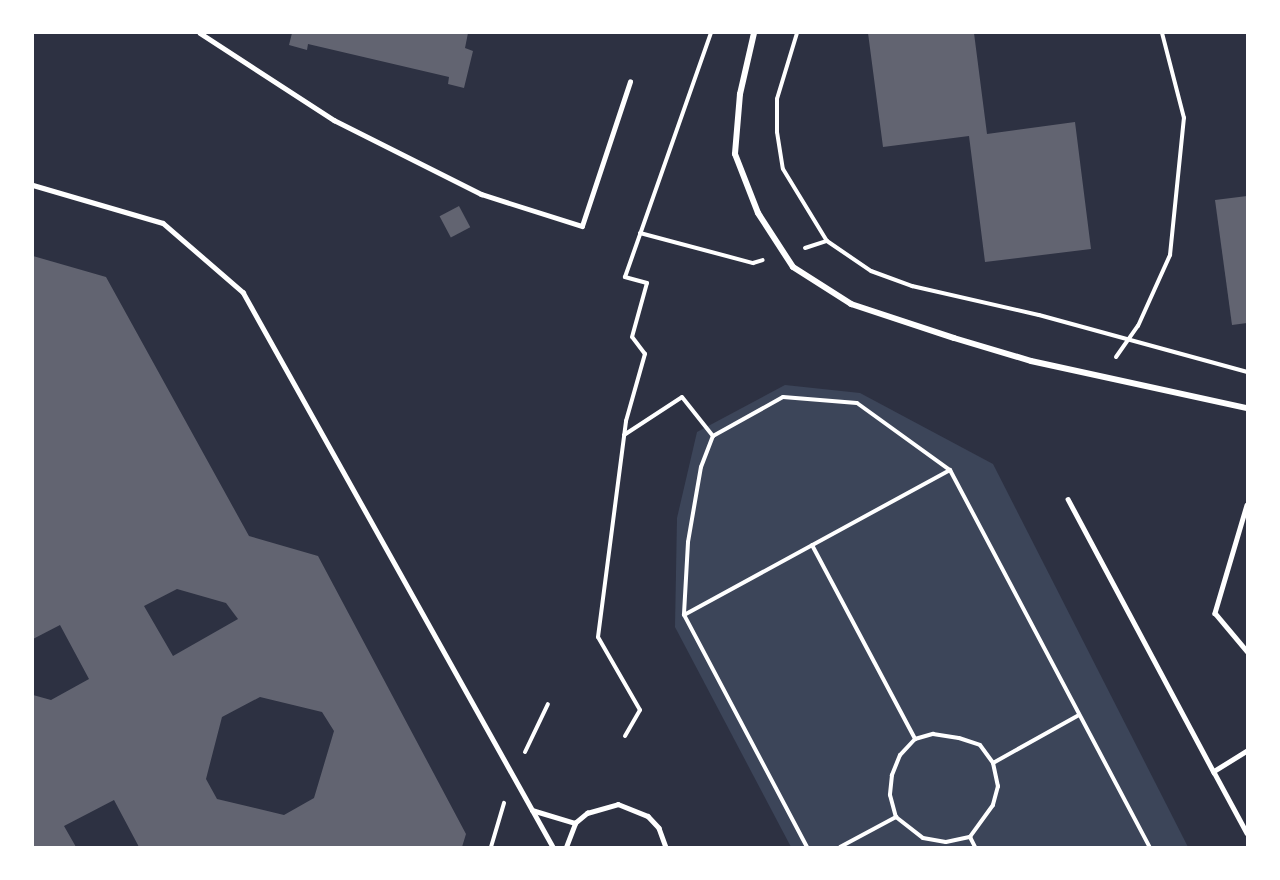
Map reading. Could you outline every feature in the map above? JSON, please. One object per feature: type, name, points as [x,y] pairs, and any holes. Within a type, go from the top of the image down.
[{"type":"street","points":[[754,33],[740,94],[735,154],[758,213],[793,267],[851,304],[1031,362],[1106,376],[1247,408]]},
{"type":"lane","points":[[200,33],[334,120],[481,194],[582,226],[630,82]]},
{"type":"lane","points":[[33,185],[163,223],[243,292],[553,847]]},
{"type":"lane","points":[[1068,499],[1247,832]]},
{"type":"lane","points":[[1247,505],[1215,613],[1247,651]]},
{"type":"lane","points":[[1214,772],[1247,751]]},
{"type":"lane","points":[[566,847],[575,823],[602,806],[634,807],[659,828],[666,847]]},
{"type":"lane","points":[[532,810],[575,823]]},
{"type":"path","points":[[624,736],[640,710],[598,637],[624,435],[645,354],[632,337],[647,283],[625,277],[711,33]]},
{"type":"path","points":[[797,33],[777,99],[777,132],[783,169],[827,241],[872,271],[912,286],[1039,315],[1127,341],[1247,372]]},
{"type":"path","points":[[1106,376],[1127,341],[1170,255],[1184,118],[1162,33]]},
{"type":"path","points":[[640,233],[753,263],[827,241]]},
{"type":"path","points":[[624,435],[682,397],[713,436]]},
{"type":"path","points":[[807,847],[684,615],[688,542],[700,467],[713,436],[783,397],[857,403],[950,470],[1150,847]]},
{"type":"path","points":[[684,615],[950,470]]},
{"type":"path","points":[[812,545],[915,739]]},
{"type":"path","points":[[993,763],[1079,715]]},
{"type":"path","points":[[933,734],[959,738],[980,745],[993,763],[998,786],[993,805],[970,837],[946,842],[923,838],[896,817],[890,795],[892,775],[900,755],[915,739],[933,734]]},
{"type":"path","points":[[840,847],[896,817]]},
{"type":"path","points":[[970,837],[975,847]]},
{"type":"shaded area","points":[[785,385],[860,393],[993,464],[1188,847],[791,847],[675,627],[677,518],[697,432]]},
{"type":"building","points":[[292,33],[468,33],[465,48],[473,51],[464,88],[448,84],[449,77],[308,44],[307,50],[289,45]]},
{"type":"building","points":[[868,33],[974,33],[987,134],[1075,122],[1091,249],[985,262],[969,136],[883,147]]},
{"type":"building","points":[[1247,196],[1247,323],[1232,325],[1215,200]]},
{"type":"building","points":[[459,206],[470,227],[451,238],[440,216]]},
{"type":"building","points":[[33,256],[106,277],[249,536],[318,556],[466,834],[462,847],[139,847],[114,800],[64,826],[76,847],[33,847],[33,695],[51,700],[89,679],[60,625],[33,639]],"holes":[[[177,589],[226,603],[238,619],[173,656],[144,606]],[[260,697],[322,712],[334,731],[314,798],[284,815],[217,799],[206,779],[222,717]]]}]
